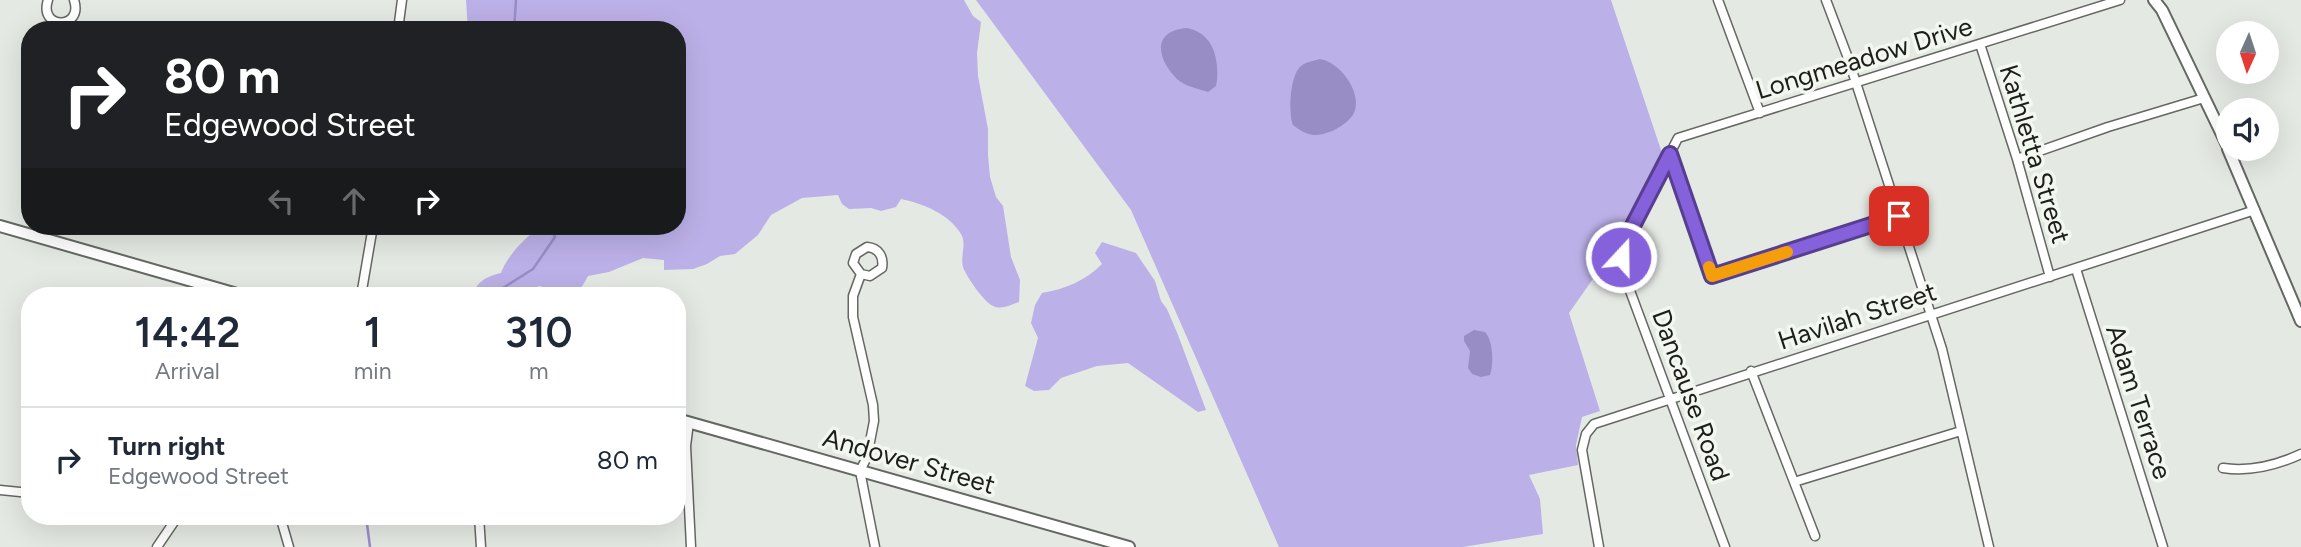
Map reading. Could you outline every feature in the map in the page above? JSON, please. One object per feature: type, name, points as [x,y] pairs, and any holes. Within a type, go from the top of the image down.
[{"type":"main road","points":[[2154,0],[2162,10],[2216,123]]},
{"type":"main road","points":[[2234,161],[2301,321]]},
{"type":"main road","points":[[0,226],[21,232]]},
{"type":"main road","points":[[31,235],[213,287]]},
{"type":"main road","name":"Andover Street","points":[[686,421],[1102,543],[1129,547]]},
{"type":"street","points":[[48,0],[47,14],[54,21]]},
{"type":"street","points":[[66,21],[74,16],[74,0]]},
{"type":"street","points":[[399,21],[402,0]]},
{"type":"street","points":[[1718,0],[1760,113]]},
{"type":"street","points":[[1826,0],[1856,83],[1942,349],[1989,547]]},
{"type":"street","name":"Longmeadow Drive","points":[[1670,154],[1678,138],[2120,0]]},
{"type":"street","name":"Kathletta Street","points":[[1979,44],[2017,159],[2050,277]]},
{"type":"street","points":[[2017,159],[2108,127],[2204,98]]},
{"type":"street","points":[[1670,154],[1712,276],[1899,216]]},
{"type":"street","name":"Dancause Road","points":[[1670,154],[1626,239],[1621,257],[1626,279],[1725,547]]},
{"type":"street","name":"Havilah Street","points":[[1599,547],[1582,447],[1590,427],[1603,420],[2255,210]]},
{"type":"street","points":[[363,287],[371,235]]},
{"type":"street","name":"Adam Terrace","points":[[2076,269],[2163,547]]},
{"type":"street","points":[[861,274],[853,296],[853,317],[873,405],[874,421],[867,457],[860,471],[875,547]]},
{"type":"street","points":[[1751,372],[1815,536]]},
{"type":"street","points":[[689,422],[686,446],[691,547]]},
{"type":"street","points":[[1794,482],[1961,431]]},
{"type":"street","points":[[2223,468],[2254,468],[2301,454]]},
{"type":"street","points":[[0,490],[21,493]]},
{"type":"street","points":[[157,547],[172,525]]},
{"type":"street","points":[[283,525],[289,547]]},
{"type":"street","points":[[480,525],[481,547]]},
{"type":"shaded area","points":[[466,0],[964,0],[973,16],[981,22],[977,53],[978,76],[988,129],[990,177],[996,197],[1003,206],[1011,257],[1020,280],[1019,302],[1000,307],[993,306],[985,299],[963,267],[961,234],[950,221],[935,211],[901,199],[896,207],[881,211],[871,208],[849,209],[842,204],[838,195],[802,198],[771,215],[758,235],[735,254],[720,256],[693,269],[664,270],[664,260],[643,258],[609,272],[588,276],[581,287],[477,287],[483,280],[501,273],[511,255],[531,235],[686,235],[686,21],[467,21]]},
{"type":"shaded area","points":[[976,0],[1611,0],[1664,159],[1614,249],[1569,313],[1600,411],[1582,417],[1576,445],[1578,465],[1529,475],[1540,499],[1543,534],[1463,547],[1279,547],[1131,210]]},
{"type":"shaded area","points":[[1187,28],[1203,35],[1215,54],[1216,86],[1208,92],[1180,81],[1170,71],[1162,55],[1161,47],[1167,34]]},
{"type":"shaded area","points":[[1320,59],[1334,65],[1347,78],[1356,102],[1353,115],[1344,124],[1325,133],[1313,135],[1293,125],[1291,96],[1299,68]]},
{"type":"shaded area","points":[[1102,242],[1136,253],[1155,281],[1206,410],[1198,412],[1128,363],[1097,366],[1061,378],[1049,390],[1034,391],[1025,386],[1038,338],[1031,323],[1035,305],[1042,293],[1074,283],[1102,264],[1095,253]]},
{"type":"shaded area","points":[[1474,330],[1485,332],[1490,341],[1490,375],[1481,377],[1472,374],[1468,368],[1470,351],[1464,336]]},
{"type":"waterway","points":[[515,21],[516,0]]},
{"type":"waterway","points":[[504,287],[533,269],[554,235]]},
{"type":"waterway","points":[[367,525],[370,547]]},
{"type":"slow traffic","points":[[1709,267],[1712,276],[1787,252]]},
{"type":"route","points":[[1621,257],[1626,239],[1670,154],[1712,276],[1899,216]]}]
